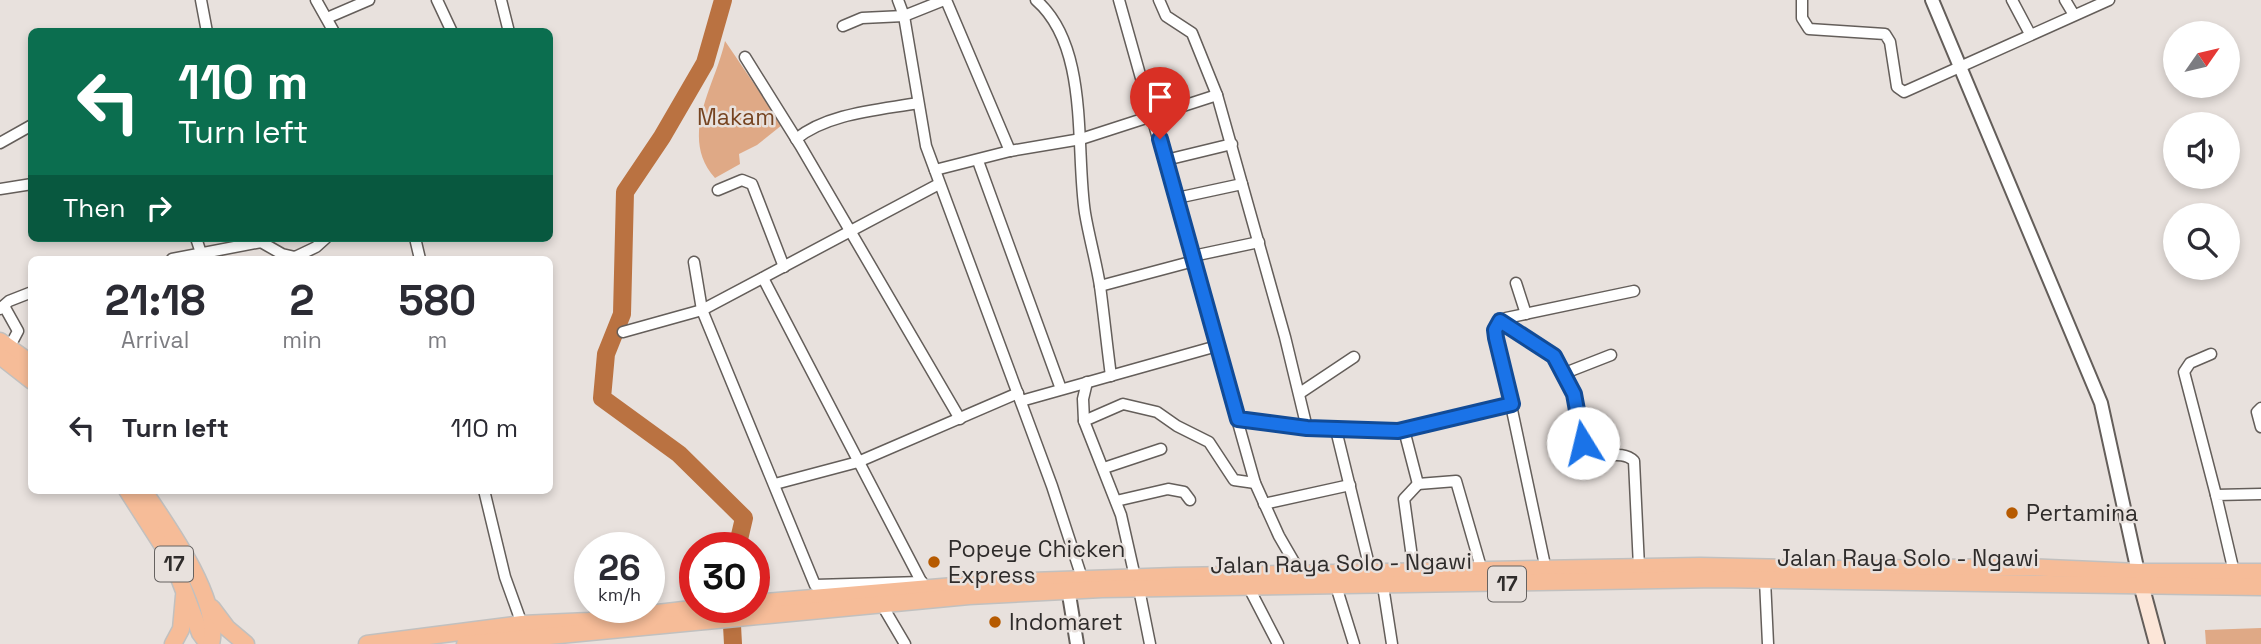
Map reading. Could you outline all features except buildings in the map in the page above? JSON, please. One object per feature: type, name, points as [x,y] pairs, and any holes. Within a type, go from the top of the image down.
[{"type":"highway","points":[[3,349],[28,362]]},
{"type":"highway","points":[[3,349],[28,377]]},
{"type":"highway","name":"17","points":[[130,494],[166,548],[200,633],[210,644]]},
{"type":"highway","name":"17","points":[[146,494],[203,594],[227,628],[246,644]]},
{"type":"highway","name":"Jalan Raya Solo - Ngawi","points":[[770,609],[923,585],[1076,585],[1301,574],[1639,567],[1835,569],[2018,566],[2140,579],[2261,587]]},
{"type":"highway","name":"Jalan Raya Solo - Ngawi","points":[[1137,583],[1249,588],[1765,580],[2045,582],[2261,572]]},
{"type":"highway","name":"Jalan Raya Solo - Ngawi","points":[[770,610],[882,605],[1076,585]]},
{"type":"highway","name":"17","points":[[173,644],[181,629],[184,590]]},
{"type":"highway","name":"17","points":[[203,594],[213,620],[210,644]]},
{"type":"highway","name":"Jalan Raya Solo - Ngawi","points":[[466,644],[679,616]]},
{"type":"highway","name":"Jalan Raya Solo - Ngawi","points":[[367,644],[526,635]]},
{"type":"main road","points":[[2140,579],[2152,643]]},
{"type":"street","points":[[201,0],[207,28]]},
{"type":"street","points":[[316,0],[332,28]]},
{"type":"street","points":[[327,18],[369,0]]},
{"type":"street","points":[[437,0],[450,28]]},
{"type":"street","points":[[501,0],[508,28]]},
{"type":"street","points":[[898,0],[904,16],[918,103],[934,170],[1019,397],[1076,585],[1077,644]]},
{"type":"street","points":[[843,26],[862,18],[904,16],[945,0],[1010,151]]},
{"type":"street","points":[[1036,0],[1051,13],[1060,31],[1076,98],[1084,210],[1100,286],[1111,376]]},
{"type":"street","points":[[1119,0],[1177,198],[1255,483],[1301,574]]},
{"type":"street","points":[[1158,0],[1166,16],[1192,33],[1217,95],[1300,393],[1307,428]]},
{"type":"street","points":[[1802,0],[1802,18],[1809,29],[1885,34],[1889,42],[1897,88],[1901,92],[2109,0]]},
{"type":"street","points":[[1932,0],[2101,403],[2140,579]]},
{"type":"street","points":[[2012,0],[2030,34]]},
{"type":"street","points":[[2065,0],[2074,15]]},
{"type":"street","points":[[745,57],[960,419]]},
{"type":"street","points":[[934,170],[1010,151],[1081,139],[1154,118],[1217,95]]},
{"type":"street","points":[[796,139],[811,129],[845,117],[918,103]]},
{"type":"street","points":[[0,143],[28,127]]},
{"type":"street","points":[[1166,160],[1232,144]]},
{"type":"street","points":[[978,161],[1061,389]]},
{"type":"street","points":[[718,190],[742,180],[752,184],[784,267]]},
{"type":"street","points":[[622,332],[702,310],[939,184]]},
{"type":"street","points":[[1177,198],[1242,184]]},
{"type":"street","points":[[0,189],[28,185]]},
{"type":"street","points":[[197,242],[201,253]]},
{"type":"street","points":[[186,256],[255,242]]},
{"type":"street","points":[[267,242],[282,254],[291,256]]},
{"type":"street","points":[[297,256],[322,242]]},
{"type":"street","points":[[1100,286],[1193,258],[1259,242]]},
{"type":"street","points":[[694,262],[702,310],[815,585],[923,585],[763,278]]},
{"type":"street","points":[[1516,283],[1526,314]]},
{"type":"street","points":[[1546,570],[1495,330],[1500,321],[1634,291]]},
{"type":"street","points":[[3,349],[18,331],[2,308],[28,294]]},
{"type":"street","points":[[1500,321],[1549,350],[1564,373],[1578,411],[1584,453],[1595,456],[1625,455],[1634,461],[1639,567]]},
{"type":"street","points":[[775,484],[858,462],[1019,397],[1061,389],[1217,346]]},
{"type":"street","points":[[2211,354],[2190,363],[2184,372],[2217,495],[2234,572]]},
{"type":"street","points":[[1564,373],[1611,355]]},
{"type":"street","points":[[1300,393],[1354,357]]},
{"type":"street","points":[[1087,382],[1082,409],[1084,421],[1116,501],[1150,644]]},
{"type":"street","points":[[1084,421],[1124,404],[1157,412],[1177,426],[1209,442],[1234,480],[1255,483]]},
{"type":"street","points":[[1238,419],[1336,430],[1404,430],[1512,404]]},
{"type":"street","points":[[2261,408],[2257,412],[2261,426]]},
{"type":"street","points":[[1336,430],[1371,573]]},
{"type":"street","points":[[1404,430],[1418,484]]},
{"type":"street","points":[[1104,468],[1161,449]]},
{"type":"street","points":[[1414,572],[1404,499],[1418,484],[1456,481],[1482,571]]},
{"type":"street","points":[[1265,504],[1350,485]]},
{"type":"street","points":[[1116,501],[1168,489],[1184,492],[1190,500]]},
{"type":"street","points":[[485,494],[505,577],[526,635]]},
{"type":"street","points":[[2217,495],[2261,494]]},
{"type":"street","points":[[1765,580],[1768,644]]},
{"type":"street","points":[[1336,586],[1354,644]]},
{"type":"street","points":[[1382,586],[1392,644]]},
{"type":"street","points":[[1249,588],[1278,644]]},
{"type":"street","points":[[882,605],[905,644]]},
{"type":"green space","name":"Makam","points":[[725,41],[782,125],[757,145],[739,154],[740,164],[715,178],[704,162],[699,128]]},
{"type":"green space","points":[[2261,628],[2261,644],[2206,644],[2205,630]]},
{"type":"waterway","points":[[723,0],[705,63],[662,137],[625,192],[622,314],[606,354],[602,398],[679,454],[744,518],[741,532]]},
{"type":"waterway","points":[[732,623],[733,644]]},
{"type":"place","name":"Pertamina","points":[[2012,513]]},
{"type":"place","name":"Popeye Chicken Express","points":[[934,562]]},
{"type":"place","name":"Indomaret","points":[[995,622]]},
{"type":"route","points":[[1160,139],[1238,419],[1307,428],[1398,431],[1512,404],[1496,338],[1495,330],[1500,321],[1549,350],[1554,356],[1574,394],[1583,443]]}]
